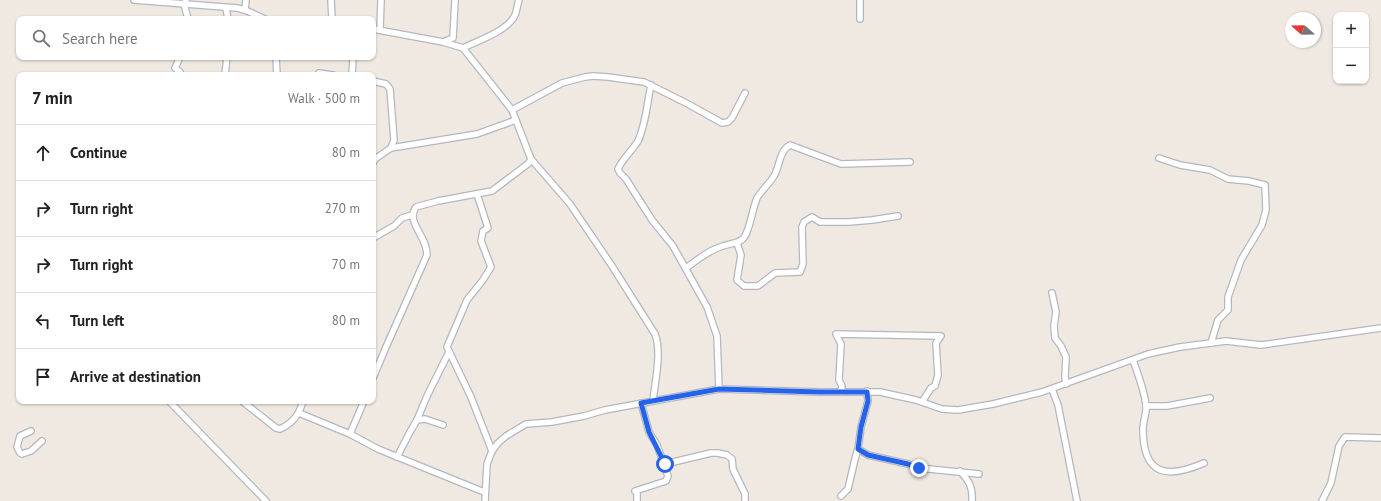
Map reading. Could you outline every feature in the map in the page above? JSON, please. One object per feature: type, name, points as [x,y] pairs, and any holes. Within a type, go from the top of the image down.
[{"type":"street","points":[[134,0],[185,2],[245,10],[258,16]]},
{"type":"street","points":[[245,10],[246,0]]},
{"type":"street","points":[[331,0],[332,16]]},
{"type":"street","points":[[380,30],[381,0]]},
{"type":"street","points":[[443,42],[453,38],[455,0]]},
{"type":"street","points":[[463,48],[482,40],[508,24],[515,16],[519,0]]},
{"type":"street","points":[[860,0],[860,18]]},
{"type":"street","points":[[185,2],[187,16]]},
{"type":"street","points":[[226,8],[227,16]]},
{"type":"street","points":[[376,29],[443,42],[463,48],[512,110],[532,159],[570,204],[612,266],[655,334],[658,342],[658,351],[653,401]]},
{"type":"street","points":[[179,60],[175,68],[180,72]]},
{"type":"street","points":[[225,72],[227,60]]},
{"type":"street","points":[[276,60],[277,72]]},
{"type":"street","points":[[352,72],[353,60]]},
{"type":"street","points":[[512,110],[562,83],[593,76],[608,76],[644,82],[722,122],[728,122],[732,118],[745,93]]},
{"type":"street","points":[[376,82],[386,84],[390,88],[394,140],[391,148]]},
{"type":"street","points":[[651,85],[642,128],[637,142],[621,162],[618,169],[652,220],[673,246],[707,307],[717,336],[719,389]]},
{"type":"street","points":[[376,158],[391,148],[477,134],[516,120]]},
{"type":"street","points":[[686,268],[722,246],[737,242],[744,238],[757,200],[778,168],[782,151],[790,144],[840,164],[910,162]]},
{"type":"street","points":[[1159,158],[1180,165],[1210,170],[1228,179],[1249,181],[1265,185],[1266,210],[1262,225],[1241,260],[1228,297],[1228,310],[1218,320],[1211,343]]},
{"type":"street","points":[[376,371],[427,255],[425,242],[414,222],[412,215],[416,207],[492,191],[529,164],[532,159]]},
{"type":"street","points":[[477,194],[488,228],[483,231],[481,241],[491,267],[467,300],[447,347],[471,396],[492,451]]},
{"type":"street","points":[[376,236],[394,226],[402,218],[412,215]]},
{"type":"street","points":[[737,242],[740,255],[738,280],[744,286],[758,286],[775,273],[800,272],[803,264],[802,227],[804,222],[812,217],[820,222],[849,222],[898,216]]},
{"type":"street","points":[[1052,293],[1056,312],[1054,326],[1055,338],[1066,357],[1066,384]]},
{"type":"street","points":[[485,501],[484,492],[487,464],[492,451],[506,436],[526,424],[552,422],[584,416],[605,410],[719,389],[880,392],[922,402],[942,409],[958,410],[993,404],[1052,389],[1148,354],[1180,347],[1226,341],[1261,345],[1381,328]]},
{"type":"street","points":[[841,392],[842,386],[839,380],[841,344],[836,334],[941,336],[936,343],[938,375],[935,386],[930,388],[922,402]]},
{"type":"street","points":[[397,457],[417,420],[449,352]]},
{"type":"street","points":[[1133,360],[1143,387],[1146,406],[1143,428],[1144,448],[1149,460],[1158,470],[1171,473],[1204,463]]},
{"type":"street","points":[[1052,389],[1058,405],[1077,501]]},
{"type":"street","points":[[841,496],[848,489],[858,449],[861,427],[868,401],[867,392]]},
{"type":"street","points":[[1146,406],[1167,406],[1210,398]]},
{"type":"street","points":[[637,501],[638,493],[635,491],[666,481],[668,476],[665,464],[649,432],[641,403]]},
{"type":"street","points":[[172,404],[266,501]]},
{"type":"street","points":[[246,404],[276,428],[280,429],[289,424],[299,413],[302,404]]},
{"type":"street","points":[[350,434],[363,404]]},
{"type":"street","points":[[299,413],[350,434],[378,449],[484,492]]},
{"type":"street","points":[[417,420],[425,420],[443,425]]},
{"type":"street","points":[[31,431],[20,436],[17,447],[20,453],[22,454],[31,451],[42,441]]},
{"type":"street","points":[[1322,501],[1331,483],[1339,446],[1345,437],[1381,438]]},
{"type":"street","points":[[858,449],[868,455],[919,468],[979,474]]},
{"type":"street","points":[[665,464],[711,453],[727,455],[732,459],[734,469],[745,494],[745,501]]},
{"type":"street","points":[[960,471],[970,482],[973,495],[972,501]]},
{"type":"route","points":[[665,464],[657,445],[649,432],[641,403],[719,389],[867,392],[868,401],[864,412],[858,449],[868,455],[919,468]]}]
